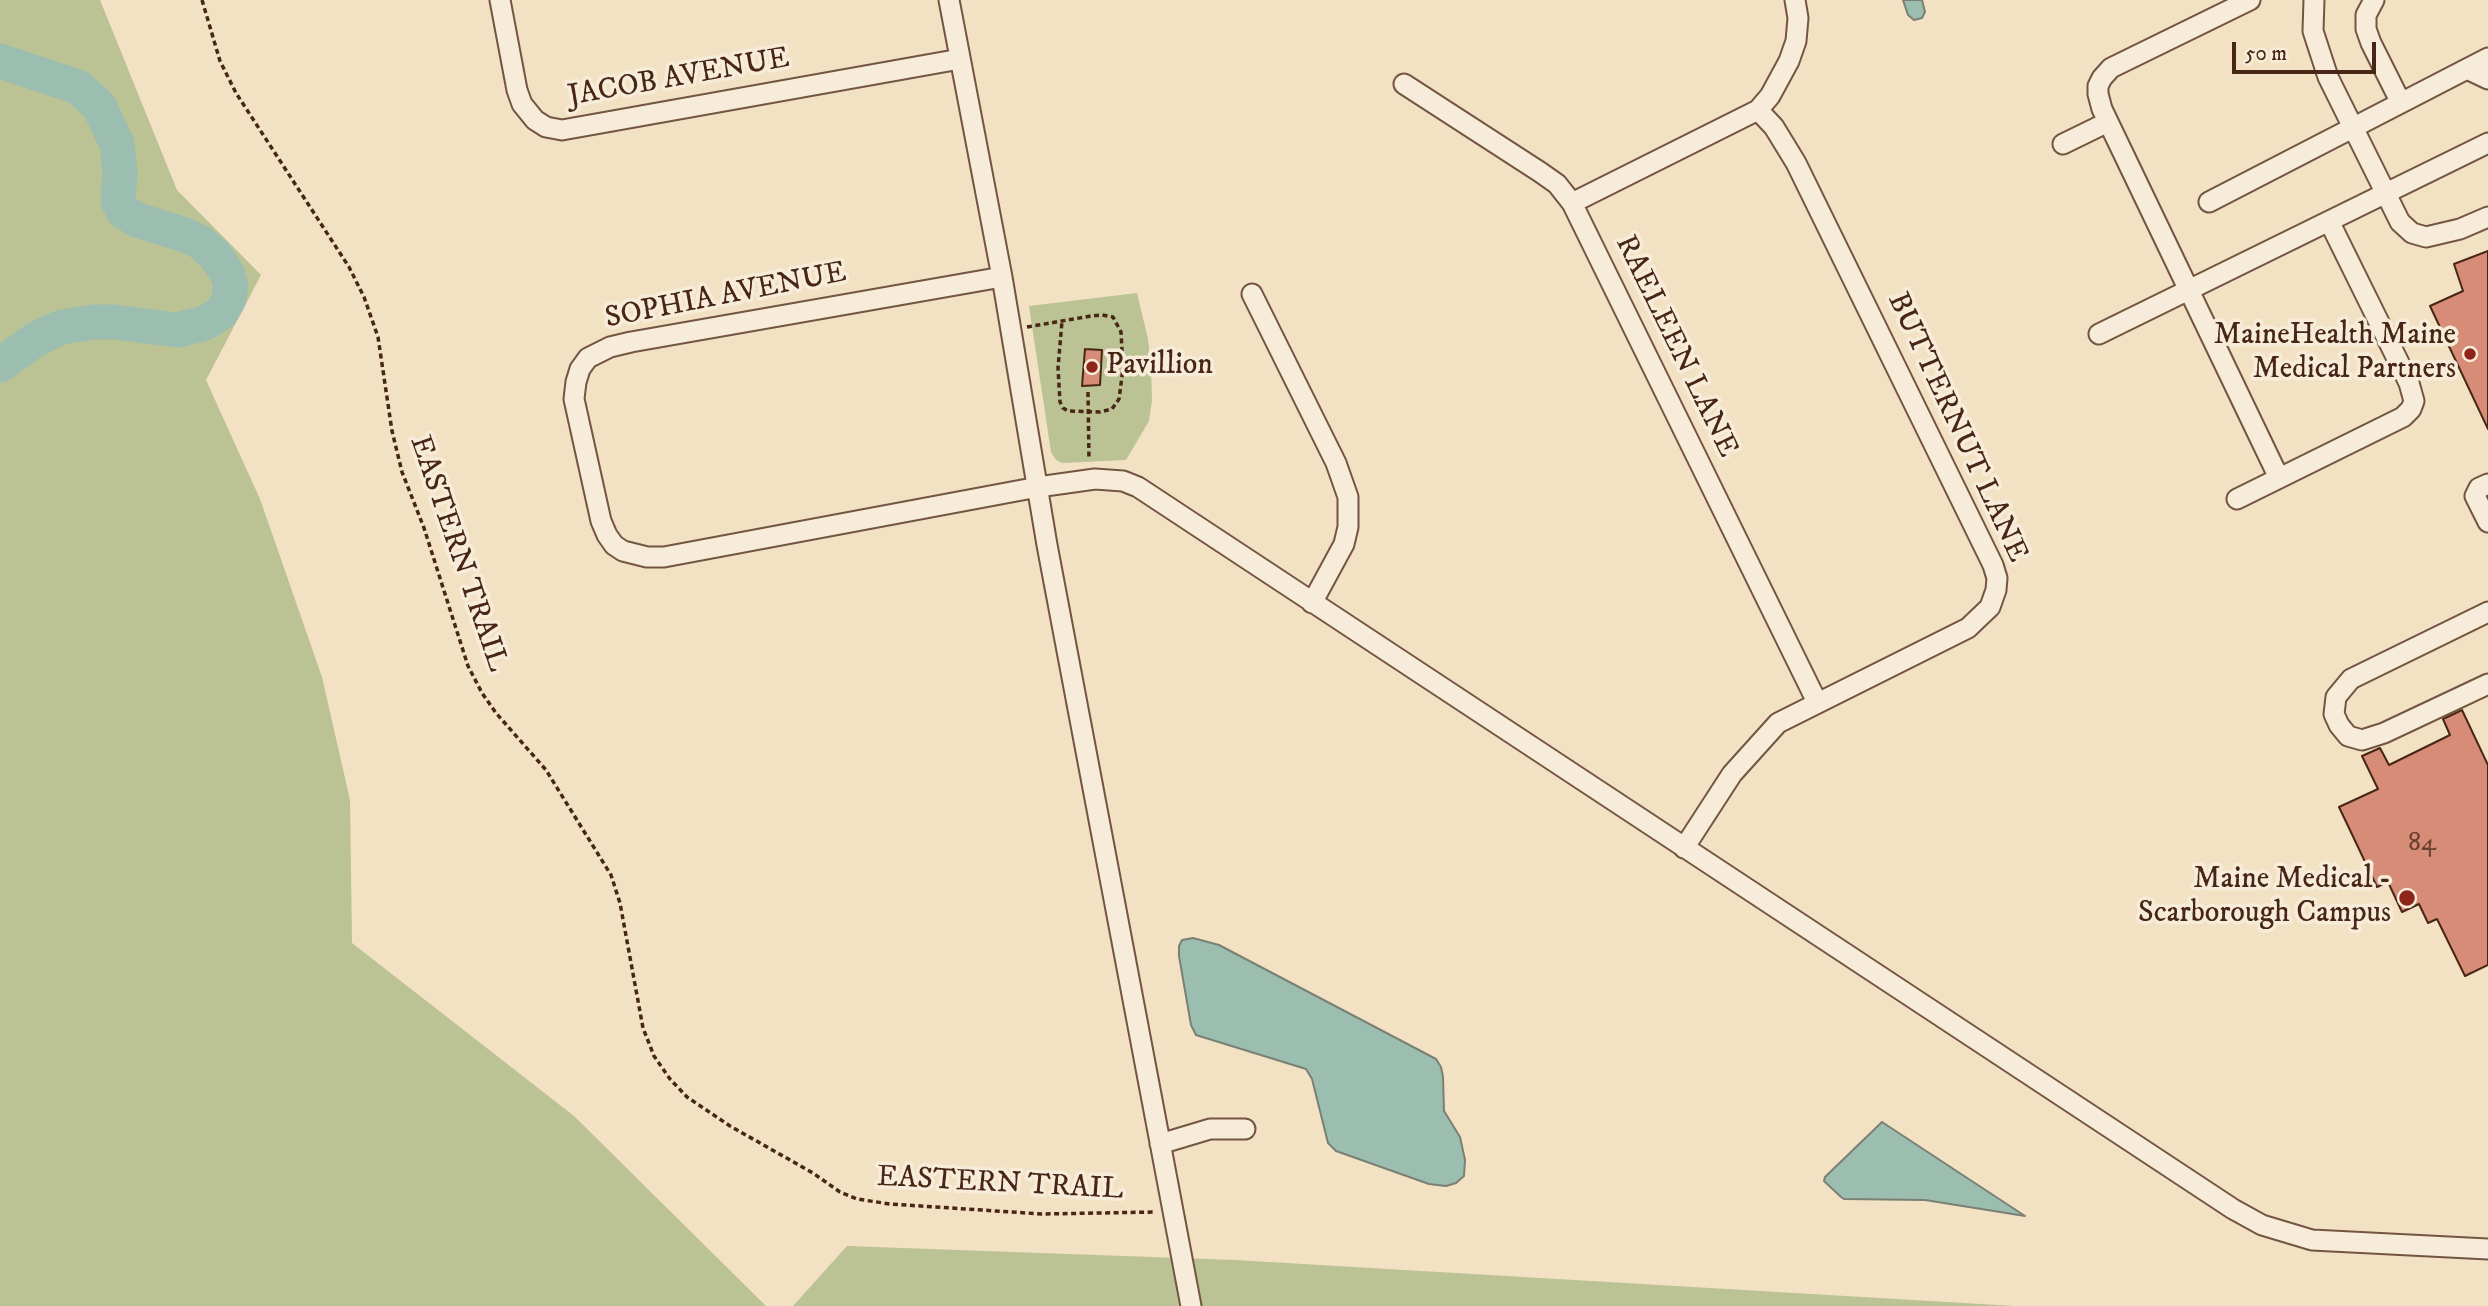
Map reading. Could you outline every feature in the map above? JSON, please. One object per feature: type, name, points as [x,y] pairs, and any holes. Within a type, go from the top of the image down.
[{"type":"street","name":"JACOB AVENUE","points":[[499,0],[522,104],[535,120],[546,127],[562,130],[960,58]]},
{"type":"street","points":[[949,0],[1002,277],[1047,545],[1191,1306]]},
{"type":"street","points":[[1572,203],[1758,110],[1770,96],[1789,61],[1796,41],[1798,18],[1795,0]]},
{"type":"street","points":[[2250,0],[2128,58],[2106,72],[2098,86],[2098,94],[2108,122],[2279,478]]},
{"type":"street","points":[[2314,0],[2312,31],[2318,51],[2353,128],[2406,230],[2418,235],[2446,234],[2488,217]]},
{"type":"street","points":[[2374,0],[2367,15],[2366,29],[2401,103]]},
{"type":"street","points":[[2209,202],[2488,58]]},
{"type":"street","points":[[2468,69],[2488,79]]},
{"type":"street","name":"RAELEEN LANE","points":[[1404,84],[1540,172],[1556,184],[1572,203],[1817,702]]},
{"type":"street","name":"BUTTERNUT LANE","points":[[1684,848],[1732,774],[1766,734],[1786,718],[1968,628],[1990,607],[1996,590],[1997,578],[1993,565],[1796,163],[1774,127],[1758,110]]},
{"type":"street","points":[[2063,144],[2108,122]]},
{"type":"street","points":[[2099,334],[2488,143]]},
{"type":"street","points":[[2237,499],[2403,417],[2409,412],[2414,401],[2409,383],[2329,221]]},
{"type":"street","name":"SOPHIA AVENUE","points":[[1002,277],[610,347],[588,358],[580,369],[574,399],[601,520],[614,545],[647,557],[681,555],[1038,487],[1089,479],[1123,481],[1138,487],[2232,1209],[2262,1225],[2312,1240],[2488,1249]]},
{"type":"street","points":[[1252,294],[1336,463],[1348,497],[1348,527],[1344,544],[1312,603]]},
{"type":"street","points":[[2488,484],[2479,488],[2475,496],[2488,522]]},
{"type":"street","points":[[2488,612],[2351,679],[2336,696],[2334,714],[2348,736],[2362,740],[2384,733],[2488,684]]},
{"type":"street","points":[[1160,1144],[1210,1129],[1245,1129]]},
{"type":"path","name":"EASTERN TRAIL","points":[[202,0],[220,61],[236,93],[349,267],[364,297],[378,337],[401,472],[424,528],[468,666],[496,713],[547,770],[611,875],[620,903],[643,1028],[654,1056],[670,1079],[687,1097],[730,1126],[813,1172],[840,1192],[867,1202],[1042,1214],[1173,1212]]},
{"type":"path","points":[[1011,330],[1062,321],[1102,315],[1113,317],[1121,332],[1123,369],[1116,406],[1112,409],[1100,412],[1068,411],[1060,402],[1058,368],[1062,321]]},
{"type":"path","points":[[1088,393],[1089,479]]},
{"type":"green space","points":[[0,0],[100,0],[177,190],[261,275],[206,380],[260,499],[322,677],[350,800],[352,943],[574,1116],[766,1306],[0,1306]]},
{"type":"green space","points":[[1137,293],[1148,339],[1151,367],[1152,400],[1149,421],[1126,460],[1062,463],[1056,460],[1051,452],[1029,306]]},
{"type":"green space","points":[[847,1246],[1235,1260],[2015,1306],[793,1306]]},
{"type":"shaded area","points":[[1903,0],[1922,0],[1925,12],[1922,18],[1914,20],[1908,15]]},
{"type":"shaded area","points":[[1193,938],[1219,945],[1436,1059],[1443,1077],[1444,1111],[1460,1137],[1465,1160],[1464,1176],[1456,1183],[1446,1186],[1429,1184],[1336,1151],[1328,1143],[1312,1079],[1306,1069],[1196,1035],[1191,1025],[1179,956],[1182,940]]},
{"type":"shaded area","points":[[1882,1122],[2025,1216],[1925,1200],[1844,1199],[1824,1181],[1825,1177]]},
{"type":"building","name":"MaineHealth Maine Medical Partners","points":[[2488,251],[2488,429],[2430,306],[2463,291],[2454,264]]},
{"type":"building","name":"Pavillion","points":[[1085,349],[1102,350],[1100,385],[1082,386]]},
{"type":"building","points":[[2462,710],[2488,765],[2488,965],[2465,976],[2437,919],[2428,923],[2419,904],[2402,912],[2388,882],[2377,887],[2339,807],[2378,789],[2362,756],[2380,748],[2389,765],[2450,735],[2443,719]]},
{"type":"waterway","points":[[0,61],[78,87],[99,106],[117,144],[120,172],[118,201],[123,211],[137,220],[200,242],[215,255],[227,273],[231,286],[228,301],[221,313],[205,323],[178,330],[114,322],[62,327],[36,339],[0,365]]},
{"type":"place","name":"MaineHealth Maine Medical Partners","points":[[2470,354]]},
{"type":"place","name":"Pavillion","points":[[1092,367]]},
{"type":"place","name":"Maine Medical - Scarborough Campus","points":[[2407,898]]}]
